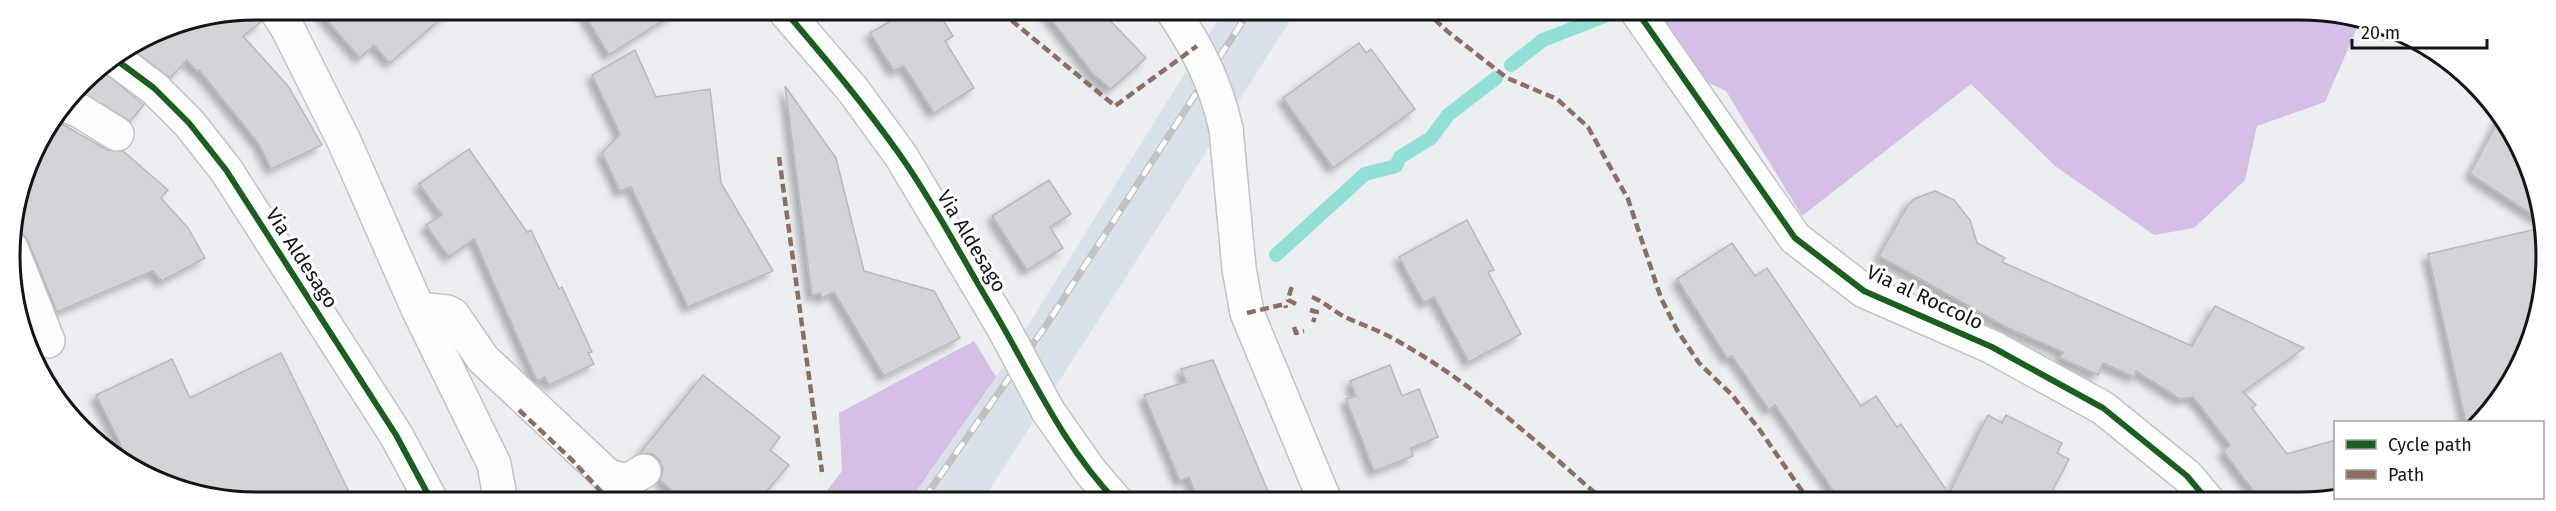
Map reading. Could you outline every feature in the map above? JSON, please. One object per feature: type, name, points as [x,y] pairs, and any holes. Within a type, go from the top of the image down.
[{"type":"street","points":[[283,20],[344,141],[418,309],[494,464],[500,492]]},
{"type":"street","name":"Via Aldesago","points":[[793,20],[853,90],[902,156],[1002,325],[1048,411],[1090,471],[1108,492]]},
{"type":"street","points":[[1179,20],[1197,46],[1218,94],[1226,129],[1239,268],[1247,313],[1321,492]]},
{"type":"street","name":"Via al Roccolo","points":[[1643,21],[1795,238],[1864,291],[1992,347],[2103,408],[2187,476],[2200,492]]},
{"type":"street","name":"Via Aldesago","points":[[119,63],[168,102],[189,123],[226,170],[396,435],[427,492]]},
{"type":"street","points":[[72,108],[117,134]]},
{"type":"street","points":[[20,273],[48,341]]},
{"type":"street","points":[[418,309],[447,312],[453,315],[483,359],[608,476],[627,481],[644,471]]},
{"type":"shaded area","points":[[1218,20],[1291,20],[988,492],[916,492],[996,377]]},
{"type":"shaded area","points":[[1662,20],[2316,20],[2357,27],[2325,102],[2257,126],[2245,180],[2194,228],[2154,235],[2055,166],[1971,84],[1802,216],[1726,91],[1704,81]]},
{"type":"shaded area","points":[[974,341],[996,377],[916,492],[826,492],[842,471],[839,413]]},
{"type":"building","points":[[260,20],[261,22],[243,36],[288,86],[322,145],[271,169],[259,144],[199,70],[197,71],[187,60],[170,78],[136,52],[165,37],[209,24]]},
{"type":"building","points":[[327,20],[439,20],[390,63],[374,45],[360,58]]},
{"type":"building","points":[[588,20],[664,20],[609,55]]},
{"type":"building","points":[[892,20],[943,20],[953,36],[945,41],[974,88],[934,113],[904,66],[894,71],[870,33]]},
{"type":"building","points":[[1052,20],[1110,20],[1146,58],[1111,89],[1093,74]]},
{"type":"building","points":[[1359,43],[1366,53],[1371,49],[1415,109],[1333,168],[1283,98]]},
{"type":"building","points":[[635,50],[656,97],[710,89],[721,183],[773,271],[688,307],[631,187],[620,191],[602,153],[620,134],[592,75]]},
{"type":"building","points":[[105,73],[144,105],[130,121],[84,94]]},
{"type":"building","points":[[785,86],[836,158],[864,271],[934,291],[960,338],[884,376],[834,292],[822,298],[820,293],[812,296]]},
{"type":"building","points":[[60,123],[107,150],[123,151],[168,190],[161,198],[188,228],[205,258],[162,281],[153,271],[57,312],[28,241],[22,233],[24,209],[37,165]]},
{"type":"building","points":[[2497,123],[2519,165],[2533,215],[2470,174]]},
{"type":"building","points":[[469,149],[527,232],[531,230],[559,289],[562,287],[592,352],[588,353],[594,364],[549,385],[545,377],[537,381],[474,239],[449,257],[426,225],[442,215],[419,184]]},
{"type":"building","points":[[1049,180],[1071,214],[1050,227],[1063,248],[1027,270],[992,216]]},
{"type":"building","points":[[1935,191],[1954,200],[1970,220],[1977,243],[2005,258],[2002,262],[2192,346],[2215,306],[2304,348],[2243,392],[2256,405],[2252,408],[2287,454],[2334,441],[2334,489],[2300,492],[2254,492],[2223,451],[2230,445],[2193,397],[2180,399],[2136,371],[2134,377],[2103,363],[2098,375],[2060,358],[2063,352],[2008,328],[1879,256],[1908,205],[1914,199]]},
{"type":"building","points":[[1467,220],[1494,270],[1488,272],[1521,334],[1469,362],[1434,297],[1424,303],[1399,257]]},
{"type":"building","points":[[2535,229],[2536,271],[2532,302],[2519,346],[2497,387],[2468,421],[2466,421],[2428,254]]},
{"type":"building","points":[[1732,243],[1755,276],[1767,268],[1861,406],[1876,396],[1897,427],[1901,424],[1948,492],[1834,492],[1775,405],[1769,410],[1732,356],[1727,358],[1677,279]]},
{"type":"building","points":[[281,353],[349,492],[240,491],[209,487],[165,474],[125,452],[96,395],[172,359],[190,398]]},
{"type":"building","points":[[1213,360],[1268,492],[1195,492],[1189,477],[1180,481],[1144,395],[1186,382],[1181,369]]},
{"type":"building","points":[[1390,365],[1402,396],[1419,389],[1438,437],[1411,448],[1413,456],[1374,471],[1346,399],[1356,396],[1350,381]]},
{"type":"building","points":[[703,375],[780,437],[770,450],[789,465],[766,492],[674,492],[660,480],[663,470],[660,461],[653,454],[640,453]]},
{"type":"building","points":[[1988,415],[2002,423],[2006,415],[2062,443],[2057,453],[2069,459],[2052,492],[1950,492]]},
{"type":"waterway","points":[[1511,65],[1543,40],[1594,20]]},
{"type":"waterway","points":[[1276,255],[1365,174],[1396,166],[1400,157],[1431,138],[1448,115],[1496,78]]},
{"type":"railway","points":[[929,492],[1047,324],[1244,20]]},
{"type":"marked path","points":[[1011,20],[1115,106],[1197,46]]},
{"type":"marked path","points":[[1435,20],[1507,78],[1557,99],[1588,127],[1628,199],[1661,298],[1677,330],[1699,363],[1732,395],[1759,429],[1803,492]]},
{"type":"marked path","points":[[779,157],[822,472]]},
{"type":"marked path","points":[[1296,304],[1288,300],[1291,289],[1297,292]]},
{"type":"marked path","points":[[1312,297],[1343,316],[1394,339],[1450,374],[1503,414],[1594,492]]},
{"type":"marked path","points":[[1247,313],[1285,304],[1286,308]]},
{"type":"marked path","points":[[1310,310],[1317,312],[1313,322]]},
{"type":"marked path","points":[[1294,327],[1296,333],[1304,331]]},
{"type":"marked path","points":[[519,410],[572,460],[601,492]]},
{"type":"cycle path","points":[[792,20],[858,99],[912,173],[1063,432],[1108,492]]},
{"type":"cycle path","points":[[1643,20],[1795,238],[1864,291],[1992,347],[2103,408],[2187,476],[2200,492]]},
{"type":"cycle path","points":[[120,62],[154,88],[189,123],[226,170],[396,435],[427,492]]}]
